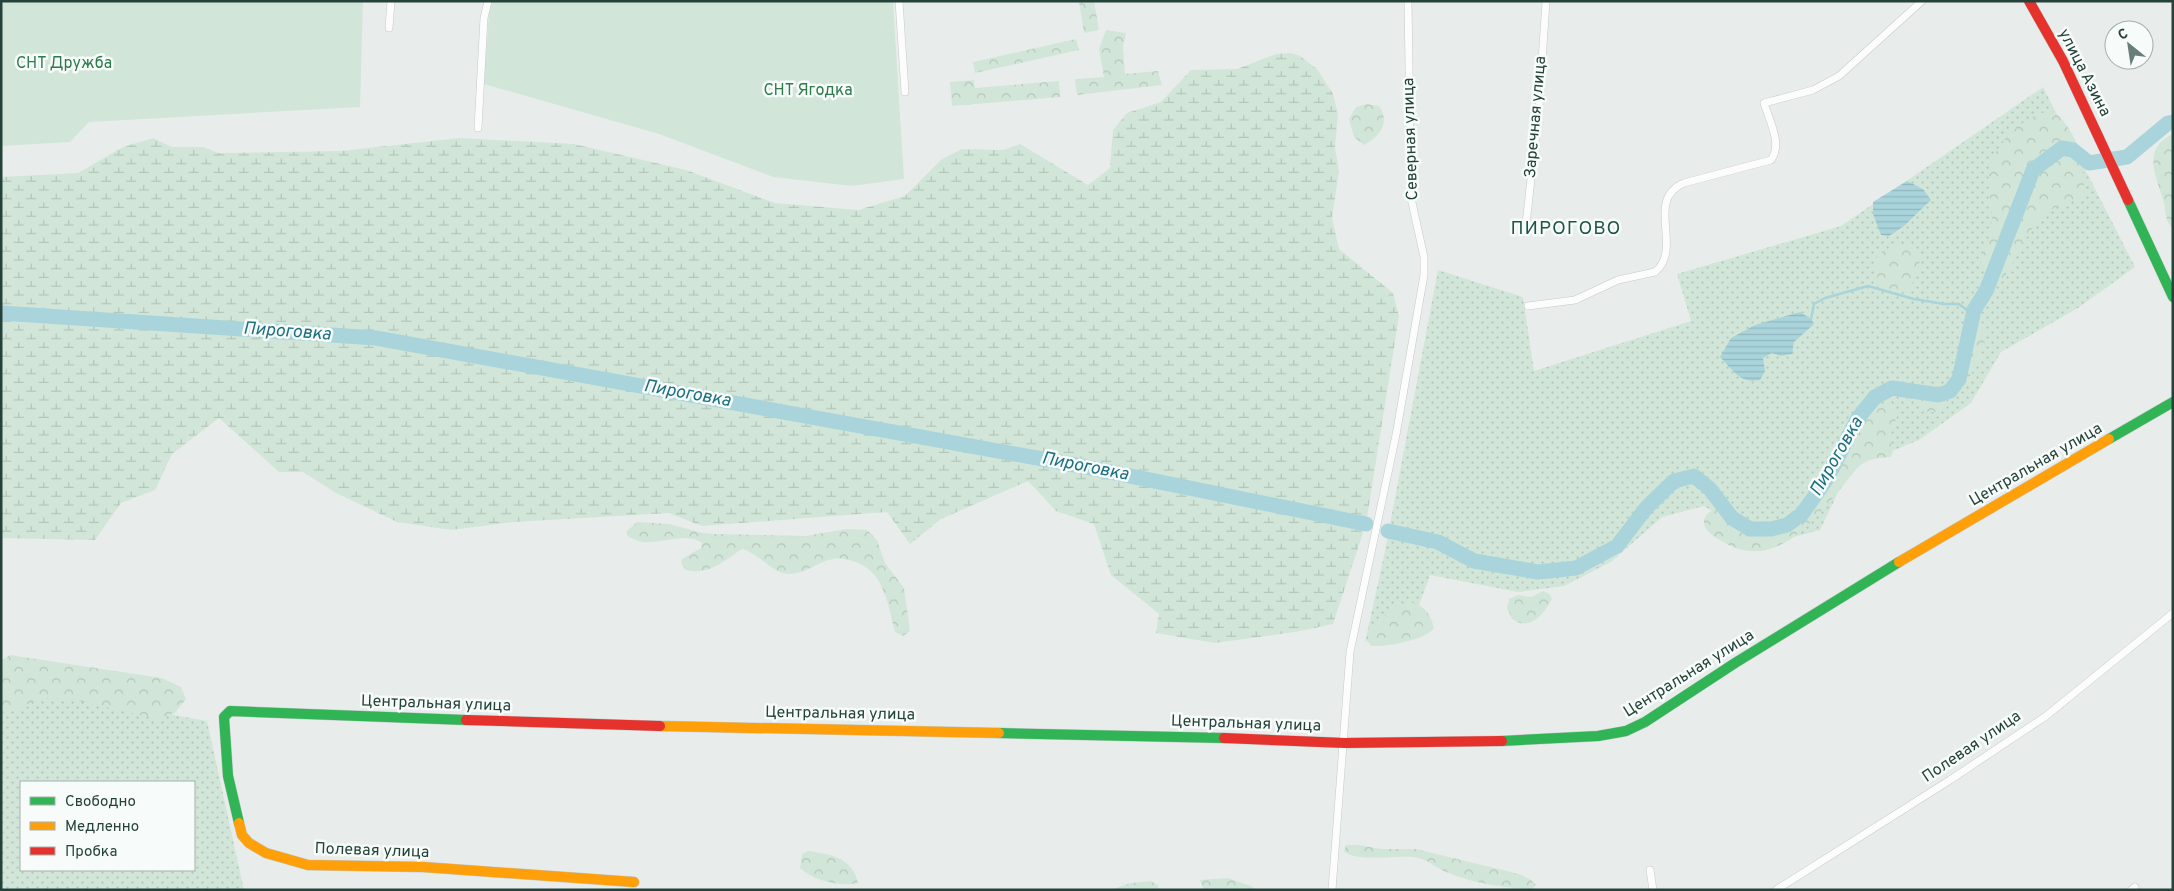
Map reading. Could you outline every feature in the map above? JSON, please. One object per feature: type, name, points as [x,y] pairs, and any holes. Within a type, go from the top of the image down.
[{"type":"street","points":[[389,28],[391,1]]},
{"type":"street","points":[[478,128],[484,18],[488,1]]},
{"type":"street","points":[[899,1],[905,92]]},
{"type":"street","name":"Северная улица","points":[[1332,890],[1345,743],[1350,652],[1396,435],[1424,275],[1424,257],[1411,189],[1408,1]]},
{"type":"street","name":"Заречная улица","points":[[1525,233],[1539,106],[1546,1]]},
{"type":"street","points":[[1528,306],[1575,300],[1618,280],[1656,272],[1667,256],[1664,206],[1672,190],[1684,183],[1771,160],[1775,154],[1776,144],[1764,103],[1814,90],[1839,76],[1922,1]]},
{"type":"street","name":"улица Азина","points":[[2029,1],[2063,61],[2173,297]]},
{"type":"street","name":"Центральная улица","points":[[226,714],[235,710],[549,724],[1201,737],[1345,743],[1474,742],[1598,736],[1626,731],[1645,722],[1735,663],[1926,546],[2173,402]]},
{"type":"street","name":"Полевая улица","points":[[1776,890],[1950,780],[2046,716],[2173,613]]},
{"type":"street","name":"Полевая улица","points":[[226,714],[222,721],[228,776],[242,835],[250,843],[266,853],[308,865],[423,867],[634,882]]},
{"type":"street","points":[[1650,870],[1653,890]]},
{"type":"green space","name":"СНТ Дружба","points":[[1,1],[363,1],[360,107],[89,122],[70,142],[1,146]]},
{"type":"green space","name":"СНТ Ягодка","points":[[492,1],[893,1],[904,179],[852,186],[773,177],[659,134],[484,84],[489,14]]},
{"type":"green space","points":[[1079,1],[1094,1],[1099,30],[1084,33]]},
{"type":"green space","points":[[1106,30],[1126,33],[1123,47],[1125,74],[1158,71],[1162,85],[1077,95],[1075,79],[1104,77],[1099,49]]},
{"type":"green space","points":[[1076,39],[1079,50],[975,73],[973,62]]},
{"type":"green space","points":[[1291,53],[1300,56],[1317,69],[1333,94],[1338,114],[1335,148],[1339,171],[1332,218],[1339,249],[1393,293],[1399,316],[1366,524],[1333,624],[1295,632],[1215,643],[1156,633],[1159,614],[1111,575],[1094,524],[1056,511],[1028,481],[941,519],[910,544],[887,512],[702,526],[669,513],[514,522],[451,530],[397,522],[336,493],[303,472],[279,472],[219,418],[172,454],[155,490],[121,503],[95,540],[1,538],[1,177],[78,173],[123,147],[153,138],[172,147],[204,147],[218,153],[341,151],[460,138],[574,144],[686,170],[775,203],[858,210],[905,196],[942,159],[962,149],[1003,150],[1020,144],[1088,185],[1110,168],[1113,130],[1127,113],[1161,102],[1191,70],[1237,69],[1276,54]]},
{"type":"green space","points":[[974,80],[975,88],[1059,81],[1060,97],[952,106],[950,82]]},
{"type":"green space","points":[[2043,87],[2135,267],[2078,308],[2001,352],[1971,403],[1919,440],[1882,455],[1862,449],[1842,484],[1820,530],[1766,544],[1704,506],[1662,517],[1611,562],[1564,586],[1518,592],[1430,575],[1413,622],[1365,642],[1385,551],[1438,270],[1523,297],[1534,371],[1691,321],[1677,274],[1841,226]]},
{"type":"green space","points":[[1367,104],[1379,106],[1384,118],[1379,134],[1364,145],[1354,137],[1349,119],[1356,107]]},
{"type":"green space","points":[[2050,111],[2059,116],[2078,145],[2085,194],[2080,199],[2058,206],[2047,212],[2038,220],[2000,282],[1991,282],[1982,268],[1982,261],[1992,222],[1989,191],[1991,162],[2003,142],[2020,125],[2030,118]]},
{"type":"green space","points":[[2173,134],[2173,229],[2167,220],[2155,174],[2154,156],[2163,140]]},
{"type":"green space","points":[[1909,244],[1920,252],[1917,274],[1914,281],[1905,291],[1891,295],[1876,277],[1875,261],[1886,249]]},
{"type":"green space","points":[[1975,318],[1983,325],[1985,336],[1982,351],[1975,367],[1966,383],[1944,407],[1935,412],[1927,412],[1920,408],[1919,404],[1923,396],[1945,388],[1951,383],[1955,376],[1964,329],[1968,322]]},
{"type":"green space","points":[[1877,402],[1890,407],[1897,416],[1890,437],[1893,451],[1891,457],[1872,459],[1862,464],[1819,514],[1791,539],[1776,547],[1760,551],[1743,550],[1720,541],[1707,530],[1704,522],[1706,515],[1717,509],[1730,511],[1741,529],[1749,533],[1770,532],[1784,528],[1807,514],[1817,503],[1833,477],[1853,436],[1870,409]]},
{"type":"green space","points":[[637,522],[669,524],[703,533],[716,534],[805,536],[847,529],[867,530],[877,540],[885,563],[904,588],[910,631],[903,636],[895,632],[883,589],[878,580],[863,565],[835,558],[801,572],[789,574],[777,571],[742,549],[709,569],[702,571],[686,570],[681,563],[682,559],[701,548],[702,543],[684,538],[655,542],[636,540],[627,535],[627,531]]},
{"type":"green space","points":[[1543,591],[1550,594],[1552,599],[1536,620],[1525,623],[1512,619],[1507,608],[1509,599],[1518,595],[1531,597]]},
{"type":"green space","points":[[1410,602],[1419,605],[1426,611],[1434,628],[1415,639],[1396,644],[1372,646],[1368,642],[1368,636],[1376,624],[1397,606]]},
{"type":"green space","points":[[10,655],[162,678],[181,687],[186,699],[175,713],[158,719],[79,701],[54,698],[38,699],[14,711],[1,711],[1,661]]},
{"type":"green space","points":[[1,684],[207,721],[244,890],[1,890]]},
{"type":"green space","points":[[1346,845],[1381,849],[1416,849],[1519,874],[1536,885],[1532,889],[1487,884],[1465,879],[1418,858],[1357,857],[1344,851]]},
{"type":"green space","points":[[808,851],[840,859],[851,868],[858,883],[828,882],[806,873],[800,868],[802,854]]},
{"type":"green space","points":[[1228,878],[1251,886],[1256,890],[1204,890],[1200,880]]},
{"type":"green space","points":[[1151,881],[1158,885],[1159,890],[1110,890],[1131,883]]},
{"type":"water","points":[[1907,181],[1923,189],[1931,200],[1904,226],[1889,236],[1881,235],[1873,214],[1873,202]]},
{"type":"water","points":[[1800,312],[1811,319],[1814,324],[1794,342],[1792,354],[1781,356],[1772,353],[1763,358],[1765,371],[1760,380],[1753,381],[1742,378],[1720,357],[1731,338],[1755,325]]},
{"type":"waterway","name":"Пироговка","points":[[1388,531],[1438,542],[1474,561],[1538,572],[1576,568],[1617,546],[1647,507],[1674,481],[1694,476],[1710,489],[1732,518],[1750,529],[1771,529],[1787,525],[1802,514],[1826,480],[1858,418],[1875,397],[1892,388],[1939,395],[1950,391],[1959,379],[1974,310],[1986,291],[2033,170],[2062,148],[2073,150],[2089,163],[2127,157],[2168,123],[2173,122]]},
{"type":"waterway","points":[[1811,319],[1814,304],[1825,298],[1868,286],[1914,299],[1944,304],[1959,304],[1968,311],[1974,310]]},
{"type":"waterway","name":"Пироговка","points":[[1,313],[376,338],[1081,466],[1366,524]]},
{"type":"traffic: fast","points":[[2128,200],[2173,297]]},
{"type":"traffic: fast","points":[[2109,439],[2173,402]]},
{"type":"traffic: fast","points":[[1502,741],[1598,736],[1626,731],[1645,722],[1735,663],[1899,562]]},
{"type":"traffic: fast","points":[[239,823],[228,776],[224,717],[230,711],[466,720]]},
{"type":"traffic: fast","points":[[999,733],[1224,738]]},
{"type":"traffic: slow","points":[[1899,562],[2109,439]]},
{"type":"traffic: slow","points":[[660,726],[999,733]]},
{"type":"traffic: slow","points":[[239,823],[242,835],[249,843],[266,853],[308,865],[423,867],[634,882]]},
{"type":"traffic: jam","points":[[2029,1],[2063,61],[2128,200]]},
{"type":"traffic: jam","points":[[466,720],[660,726]]},
{"type":"traffic: jam","points":[[1224,738],[1345,743],[1502,741]]},
{"type":"district","name":"ПИРОГОВО","points":[[1566,229]]}]
